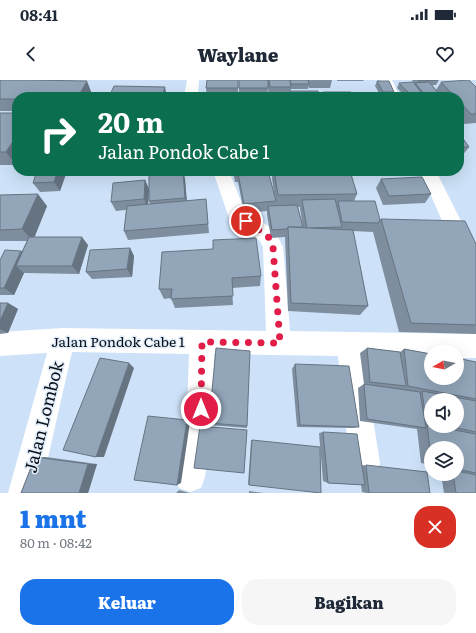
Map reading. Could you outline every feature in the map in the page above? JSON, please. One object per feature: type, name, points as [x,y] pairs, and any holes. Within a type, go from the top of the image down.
[{"type":"street","points":[[192,92],[193,80]]},
{"type":"street","points":[[386,80],[391,92]]},
{"type":"street","points":[[223,176],[236,213],[268,236],[273,247],[280,343]]},
{"type":"street","points":[[430,176],[476,273]]},
{"type":"street","name":"Jalan Pondok Cabe 1","points":[[0,344],[63,340],[349,344],[470,353]]},
{"type":"street","name":"Jalan Lombok","points":[[24,493],[63,340]]},
{"type":"street","points":[[190,477],[201,409],[202,342]]},
{"type":"street","points":[[349,344],[365,462]]},
{"type":"building","points":[[0,80],[87,81],[81,92],[12,92],[12,99],[0,99]]},
{"type":"building","points":[[207,80],[238,80],[238,88],[206,88]]},
{"type":"building","points":[[239,80],[268,80],[268,88],[239,88]]},
{"type":"building","points":[[269,80],[290,80],[291,87],[270,87]]},
{"type":"building","points":[[290,80],[308,80],[309,84],[291,84]]},
{"type":"building","points":[[469,80],[476,87],[476,114],[471,114],[464,106],[464,92],[450,92],[441,82]]},
{"type":"building","points":[[377,81],[389,81],[394,92],[383,92]]},
{"type":"building","points":[[413,82],[421,92],[408,92],[399,83]]},
{"type":"building","points":[[429,82],[438,92],[423,92],[415,83]]},
{"type":"building","points":[[114,86],[165,87],[164,92],[111,92]]},
{"type":"building","points":[[290,91],[318,92],[290,92]]},
{"type":"building","points":[[0,113],[12,113],[12,143],[6,152],[0,152]]},
{"type":"building","points":[[464,140],[469,147],[464,147]]},
{"type":"building","points":[[35,176],[56,176],[54,182],[33,183]]},
{"type":"building","points":[[149,176],[183,176],[185,198],[149,201]]},
{"type":"building","points":[[238,176],[269,176],[276,201],[244,204]]},
{"type":"building","points":[[275,176],[352,176],[357,194],[278,195]]},
{"type":"building","points":[[422,177],[431,194],[389,196],[381,179]]},
{"type":"building","points":[[145,180],[144,199],[111,202],[113,183]]},
{"type":"building","points":[[38,194],[22,229],[0,230],[0,195]]},
{"type":"building","points":[[206,199],[208,224],[124,231],[127,206]]},
{"type":"building","points":[[335,199],[342,227],[307,228],[302,200]]},
{"type":"building","points":[[338,201],[375,201],[380,220],[378,223],[342,222]]},
{"type":"building","points":[[297,205],[303,227],[288,227],[287,229],[272,230],[268,206]]},
{"type":"building","points":[[381,219],[465,221],[476,244],[476,325],[411,323]]},
{"type":"building","points":[[288,227],[353,230],[368,306],[291,303]]},
{"type":"building","points":[[29,237],[82,237],[72,266],[16,266]]},
{"type":"building","points":[[256,238],[261,276],[232,278],[233,296],[171,299],[172,289],[159,289],[162,252],[213,249],[213,240]]},
{"type":"building","points":[[130,248],[127,269],[86,272],[90,250]]},
{"type":"building","points":[[5,250],[21,251],[4,288],[0,288],[0,260]]},
{"type":"building","points":[[0,303],[8,303],[0,321]]},
{"type":"building","points":[[216,348],[250,351],[247,426],[209,423]]},
{"type":"building","points":[[367,348],[400,352],[406,386],[370,382]]},
{"type":"building","points":[[404,349],[424,353],[424,385],[464,385],[464,359],[476,362],[476,399],[464,397],[464,393],[445,393],[408,386]]},
{"type":"building","points":[[100,358],[129,363],[96,457],[63,450]]},
{"type":"building","points":[[295,364],[349,366],[359,427],[300,425]]},
{"type":"building","points":[[364,384],[420,392],[424,416],[424,428],[367,419]]},
{"type":"building","points":[[422,391],[433,393],[424,393],[424,406]]},
{"type":"building","points":[[464,399],[476,401],[476,432],[464,429]]},
{"type":"building","points":[[148,416],[187,420],[177,485],[134,480]]},
{"type":"building","points":[[200,426],[247,430],[244,473],[194,468]]},
{"type":"building","points":[[323,432],[357,434],[365,485],[328,483]]},
{"type":"building","points":[[464,432],[476,434],[476,473],[464,470],[464,441],[429,441],[428,433],[464,433]]},
{"type":"building","points":[[252,440],[320,447],[321,493],[249,485]]},
{"type":"building","points":[[35,457],[88,464],[79,493],[21,493]]},
{"type":"building","points":[[366,465],[424,472],[424,481],[428,481],[430,493],[369,493]]},
{"type":"building","points":[[464,472],[476,475],[476,493],[456,493],[454,481],[464,481]]},
{"type":"route","points":[[201,409],[202,342],[280,343],[273,247],[268,236],[246,221]]}]
